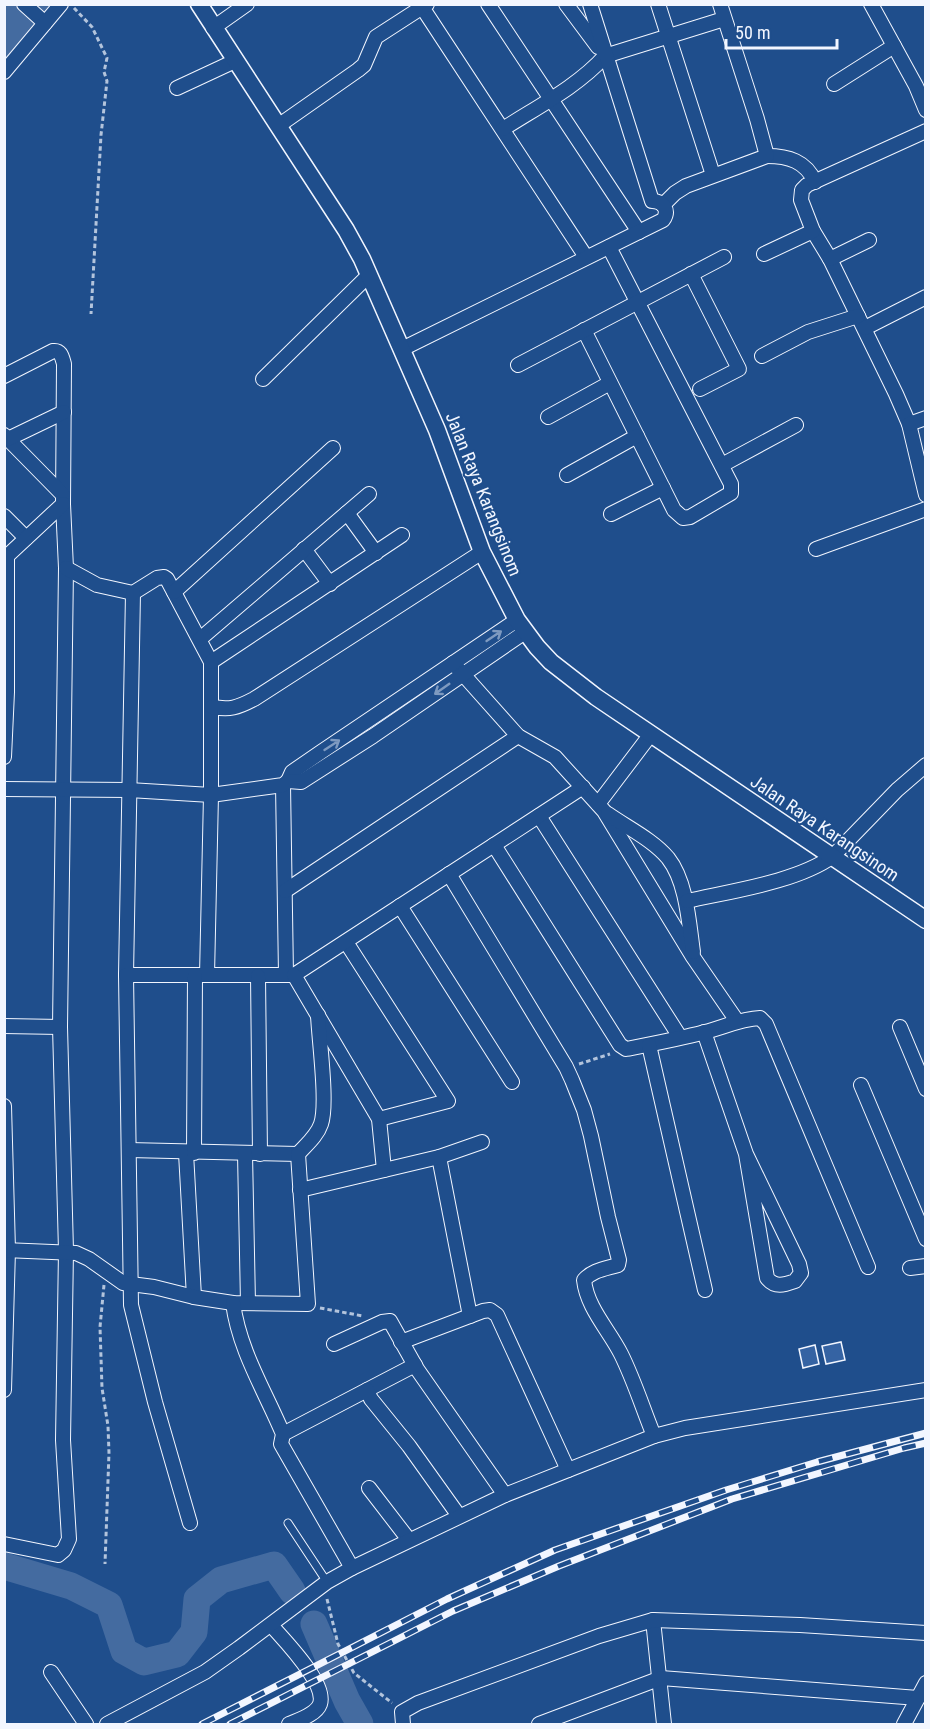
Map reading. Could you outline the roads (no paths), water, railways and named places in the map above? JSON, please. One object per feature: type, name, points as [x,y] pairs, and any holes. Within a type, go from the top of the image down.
[{"type":"street","points":[[24,4],[41,20]]},
{"type":"street","points":[[4,72],[41,20],[61,4]]},
{"type":"street","name":"Jalan Raya Karangsinom","points":[[199,4],[346,230],[369,275],[437,430],[482,552],[521,626],[537,647],[571,680],[926,920]]},
{"type":"street","points":[[213,28],[247,4]]},
{"type":"street","points":[[489,4],[628,212],[639,232]]},
{"type":"street","points":[[566,4],[605,56]]},
{"type":"street","points":[[402,349],[663,220],[667,211],[658,203],[605,56],[590,4]]},
{"type":"street","points":[[658,4],[713,175]]},
{"type":"street","points":[[720,4],[758,119],[767,156]]},
{"type":"street","points":[[871,4],[894,46],[921,83],[926,110]]},
{"type":"street","points":[[278,126],[358,70],[364,65],[376,37],[423,6],[586,258]]},
{"type":"street","points":[[503,129],[552,98],[597,65],[605,56],[724,19]]},
{"type":"street","points":[[834,84],[894,46]]},
{"type":"street","points":[[177,88],[235,61]]},
{"type":"street","points":[[926,131],[807,185],[801,194],[801,200],[813,231],[862,322],[909,424],[926,495]]},
{"type":"street","points":[[628,212],[658,203],[686,186],[767,156],[776,156],[802,164],[811,172],[815,182]]},
{"type":"street","points":[[764,254],[813,231]]},
{"type":"street","points":[[830,259],[869,240]]},
{"type":"street","points":[[584,330],[678,515],[683,518],[690,517],[731,493],[733,489],[722,465],[609,247]]},
{"type":"street","points":[[518,365],[724,257]]},
{"type":"street","points":[[691,274],[739,369],[700,389]]},
{"type":"street","points":[[263,379],[369,275]]},
{"type":"street","points":[[762,356],[808,332],[862,322],[926,297]]},
{"type":"street","points":[[4,376],[53,351],[58,352],[64,364],[63,499],[66,568],[60,1026],[66,1251],[63,1440],[69,1539],[64,1550],[58,1555],[4,1544]]},
{"type":"street","points":[[549,417],[610,383]]},
{"type":"street","points":[[63,499],[6,437],[64,412]]},
{"type":"street","points":[[909,424],[926,418]]},
{"type":"street","points":[[722,465],[796,425]]},
{"type":"street","points":[[567,475],[637,436]]},
{"type":"street","points":[[174,592],[333,448]]},
{"type":"street","points":[[611,514],[663,488]]},
{"type":"street","points":[[200,639],[369,494]]},
{"type":"street","points":[[4,757],[7,680],[6,558],[63,499]]},
{"type":"street","points":[[816,549],[926,509]]},
{"type":"street","points":[[347,513],[376,553]]},
{"type":"street","points":[[4,516],[26,538]]},
{"type":"street","points":[[211,662],[402,535]]},
{"type":"street","points":[[304,549],[330,584]]},
{"type":"street","points":[[212,707],[225,709],[238,707],[254,699],[482,552]]},
{"type":"street","points":[[66,568],[97,585],[133,593],[158,578],[164,577],[211,662],[212,795],[190,1153],[194,1297]]},
{"type":"street","points":[[133,593],[126,975],[131,1305],[155,1402],[190,1523]]},
{"type":"street","points":[[384,1170],[379,1119],[318,1015],[290,975],[285,891],[285,783],[292,772],[453,663],[521,626]]},
{"type":"street","points":[[4,789],[129,790],[212,795],[301,782],[462,675],[521,626]]},
{"type":"street","points":[[453,663],[518,736],[555,757],[601,808],[693,957],[737,1021]]},
{"type":"street","points":[[601,808],[651,734]]},
{"type":"street","points":[[285,891],[518,736]]},
{"type":"street","points":[[687,901],[782,878],[824,863],[884,802],[926,765]]},
{"type":"street","points":[[126,975],[290,975],[346,942],[583,787]]},
{"type":"street","points":[[601,808],[669,859],[687,901],[693,957]]},
{"type":"street","points":[[539,816],[680,1037]]},
{"type":"street","points":[[494,845],[615,1041],[626,1049],[704,1032],[737,1021],[760,1018],[766,1024],[868,1267]]},
{"type":"street","points":[[449,874],[566,1067],[584,1110],[620,1260],[618,1265],[586,1277],[585,1287],[591,1304],[622,1355],[654,1436]]},
{"type":"street","points":[[400,906],[512,1082]]},
{"type":"street","points":[[346,942],[448,1101],[379,1119]]},
{"type":"street","points":[[258,976],[260,1154]]},
{"type":"street","points":[[6,1250],[66,1251],[82,1255],[123,1283],[154,1287],[194,1297],[233,1303],[308,1304],[298,1154],[322,1123],[318,1015]]},
{"type":"street","points":[[4,1026],[60,1026]]},
{"type":"street","points":[[900,1027],[926,1089]]},
{"type":"street","points":[[704,1032],[746,1154],[773,1208],[801,1273],[798,1279],[787,1284],[779,1286],[767,1278],[746,1154]]},
{"type":"street","points":[[649,1045],[705,1290]]},
{"type":"street","points":[[861,1085],[926,1239]]},
{"type":"street","points":[[4,1106],[6,1250],[4,1390]]},
{"type":"street","points":[[300,1190],[440,1157],[482,1142]]},
{"type":"street","points":[[129,1150],[298,1154]]},
{"type":"street","points":[[245,1154],[248,1303]]},
{"type":"street","points":[[440,1157],[470,1316]]},
{"type":"street","points":[[757,1212],[773,1208]]},
{"type":"street","points":[[910,1268],[926,1266]]},
{"type":"street","points":[[233,1303],[235,1318],[249,1362],[283,1434],[281,1444],[352,1568]]},
{"type":"street","points":[[401,1342],[490,1310],[497,1315],[568,1470]]},
{"type":"street","points":[[334,1344],[382,1322],[390,1321],[415,1365],[505,1496]]},
{"type":"street","points":[[283,1434],[415,1365]]},
{"type":"street","points":[[366,1390],[459,1516]]},
{"type":"street","points":[[106,1725],[205,1672],[327,1582],[352,1568],[459,1516],[568,1470],[654,1436],[685,1428],[926,1390]]},
{"type":"street","points":[[369,1488],[409,1540]]},
{"type":"street","points":[[403,1725],[402,1712],[417,1703],[600,1636],[653,1620],[800,1625],[926,1633]]},
{"type":"street","points":[[653,1620],[661,1678],[664,1725]]},
{"type":"street","points":[[271,1625],[314,1679],[320,1691],[321,1703],[316,1710],[304,1722],[289,1725]]},
{"type":"street","points":[[51,1672],[86,1725]]},
{"type":"street","points":[[539,1725],[661,1678],[918,1698]]},
{"type":"street","points":[[904,1725],[926,1683]]},
{"type":"lane","points":[[288,1523],[327,1582]]},
{"type":"water","points":[[5,5],[61,5],[5,72]]},
{"type":"waterway","points":[[4,1566],[71,1586],[109,1605],[124,1651],[144,1662],[177,1654],[194,1632],[197,1599],[221,1580],[274,1565],[292,1591]]},
{"type":"waterway","points":[[314,1624],[347,1701],[360,1724]]},
{"type":"railway","points":[[202,1724],[447,1599],[555,1550],[726,1490],[817,1462],[926,1433]]},
{"type":"railway","points":[[230,1724],[453,1611],[559,1566],[732,1499],[926,1443]]}]
